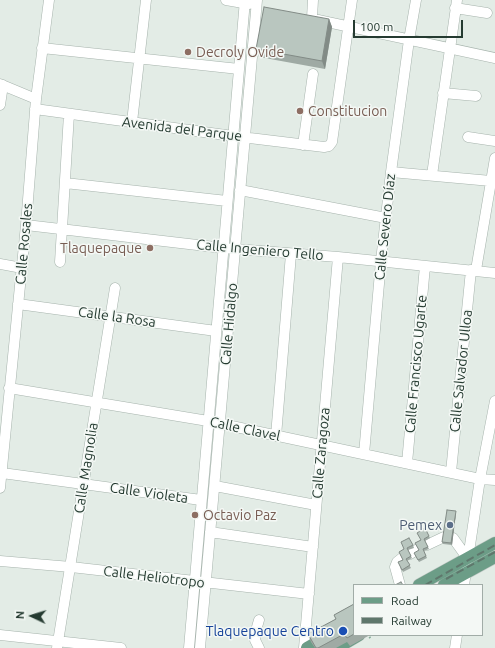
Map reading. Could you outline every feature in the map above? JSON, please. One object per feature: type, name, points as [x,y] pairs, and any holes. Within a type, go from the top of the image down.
[{"type":"main road","points":[[421,584],[495,543]]},
{"type":"main road","points":[[446,584],[495,557]]},
{"type":"main road","points":[[305,648],[353,622]]},
{"type":"main road","points":[[337,648],[357,636]]},
{"type":"street","name":"Calle Rosales","points":[[0,488],[26,225],[35,104],[49,0]]},
{"type":"street","points":[[132,122],[146,0]]},
{"type":"street","points":[[226,0],[259,4]]},
{"type":"street","points":[[313,0],[308,18],[495,58]]},
{"type":"street","points":[[347,26],[352,0]]},
{"type":"street","name":"Calle Severo Díaz","points":[[364,454],[381,261],[391,172],[416,0]]},
{"type":"street","name":"Calle Hidalgo","points":[[189,648],[244,2]]},
{"type":"street","name":"Calle Hidalgo","points":[[200,648],[240,190],[259,4]]},
{"type":"street","points":[[432,175],[456,4],[487,13]]},
{"type":"street","name":"Avenida del Parque","points":[[2,84],[35,104],[69,114],[324,147],[329,146],[332,142],[347,26]]},
{"type":"street","points":[[42,48],[239,69]]},
{"type":"street","points":[[303,145],[313,74]]},
{"type":"street","points":[[0,105],[2,84]]},
{"type":"street","points":[[443,93],[476,96]]},
{"type":"street","points":[[60,262],[69,114]]},
{"type":"street","points":[[468,137],[495,141]]},
{"type":"street","name":"Calle Salvador Ulloa","points":[[451,472],[473,270],[495,158]]},
{"type":"street","points":[[391,172],[491,181]]},
{"type":"street","points":[[64,183],[227,201]]},
{"type":"street","points":[[240,190],[386,218]]},
{"type":"street","name":"Calle Ingeniero Tello","points":[[26,225],[223,248],[338,257],[495,273]]},
{"type":"street","points":[[276,436],[291,254]]},
{"type":"street","name":"Calle Zaragoza","points":[[305,648],[338,257]]},
{"type":"street","points":[[0,264],[22,268]]},
{"type":"street","name":"Calle Francisco Ugarte","points":[[407,463],[425,266]]},
{"type":"street","name":"Calle Magnolia","points":[[57,644],[71,567],[115,288]]},
{"type":"street","name":"Calle la Rosa","points":[[18,304],[216,330]]},
{"type":"street","name":"Calle Clavel","points":[[9,388],[208,421],[495,480]]},
{"type":"street","points":[[464,584],[480,478],[495,401]]},
{"type":"street","name":"Calle Violeta","points":[[2,473],[201,500]]},
{"type":"street","points":[[214,486],[316,505]]},
{"type":"street","points":[[210,532],[313,547]]},
{"type":"street","points":[[400,584],[396,565],[414,551],[448,537],[468,559]]},
{"type":"street","name":"Calle Heliotropo","points":[[0,561],[71,567],[309,594]]},
{"type":"street","points":[[259,620],[255,640],[259,648]]},
{"type":"street","points":[[0,635],[57,644],[121,648]]},
{"type":"street","points":[[455,648],[457,636]]},
{"type":"building","points":[[264,7],[329,19],[322,61],[256,49]]},
{"type":"building","name":"Pemex","points":[[447,510],[456,511],[451,543],[442,542]]},
{"type":"building","name":"Pemex","points":[[425,528],[429,536],[424,539],[428,547],[423,549],[426,556],[418,560],[414,553],[419,550],[415,543],[421,540],[417,533]]},
{"type":"building","name":"Pemex","points":[[409,538],[413,545],[407,548],[411,556],[406,559],[410,565],[402,570],[398,562],[403,560],[399,552],[404,549],[401,542]]},
{"type":"building","points":[[353,605],[353,635],[347,638],[344,634],[316,648],[308,634],[336,619],[334,615]]},
{"type":"railway","points":[[427,584],[495,545]]},
{"type":"railway","points":[[446,579],[495,552]]},
{"type":"place","name":"Decroly Ovide","points":[[188,52]]},
{"type":"place","name":"Constitucion","points":[[300,111]]},
{"type":"place","name":"Tlaquepaque","points":[[150,248]]},
{"type":"place","name":"Octavio Paz","points":[[195,515]]},
{"type":"place","name":"Pemex","points":[[450,525]]},
{"type":"place","name":"Tlaquepaque Centro","points":[[343,631]]}]
